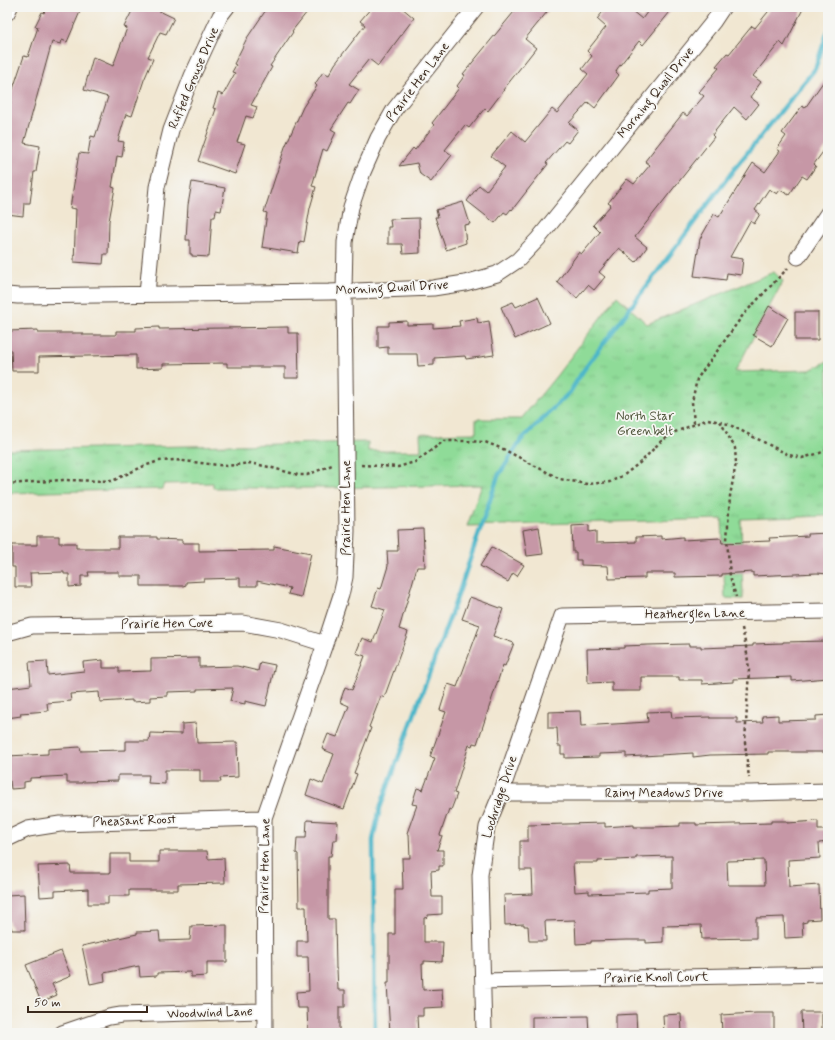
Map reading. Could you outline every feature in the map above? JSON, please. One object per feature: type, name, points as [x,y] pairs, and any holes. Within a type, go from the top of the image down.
[{"type":"street","points":[[7,13],[10,7]]},
{"type":"street","name":"Ruffed Grouse Drive","points":[[147,294],[157,187],[171,130],[192,76],[220,16],[227,7]]},
{"type":"street","name":"Prairie Hen Lane","points":[[265,1033],[264,818],[341,595],[346,561],[344,292],[345,242],[351,207],[363,172],[378,138],[394,110],[476,7]]},
{"type":"street","name":"Morning Quail Drive","points":[[7,295],[344,292],[433,288],[465,283],[497,274],[518,260],[538,239],[713,22],[723,7]]},
{"type":"street","points":[[798,257],[828,213]]},
{"type":"street","name":"Heatherglen Lane","points":[[562,616],[828,611]]},
{"type":"street","name":"Lochridge Drive","points":[[484,1033],[480,875],[487,827],[501,793],[562,616]]},
{"type":"street","name":"Prairie Hen Cove","points":[[7,632],[32,626],[243,623],[281,630],[325,644]]},
{"type":"street","name":"Rainy Meadows Drive","points":[[501,793],[750,793],[828,791]]},
{"type":"street","name":"Pheasant Roost","points":[[7,839],[28,829],[60,824],[264,818]]},
{"type":"street","name":"Prairie Knoll Court","points":[[483,981],[828,974]]},
{"type":"street","name":"Woodwind Lane","points":[[62,1033],[109,1017],[121,1015],[264,1011]]},
{"type":"path","points":[[694,423],[692,402],[696,379],[743,315],[798,257]]},
{"type":"path","points":[[360,464],[398,467],[415,462],[444,441],[464,440],[485,442],[503,449],[560,479],[587,484],[610,482],[624,475],[642,462],[660,442],[670,435],[694,423],[708,419],[728,424],[788,455],[802,458],[828,449]]},
{"type":"path","points":[[720,421],[735,448],[736,463],[730,496],[727,540],[730,576],[736,600]]},
{"type":"path","points":[[7,484],[63,480],[112,481],[144,466],[159,461],[175,460],[227,466],[250,463],[298,476],[307,475],[332,465]]},
{"type":"path","points":[[742,626],[749,669],[745,743],[750,793]]},
{"type":"green space","name":"North Star Greenbelt","points":[[774,272],[783,281],[735,372],[810,370],[828,361],[828,516],[741,519],[743,599],[725,598],[722,519],[467,526],[482,485],[332,488],[213,488],[213,483],[164,484],[162,489],[7,493],[7,450],[368,442],[368,451],[421,451],[420,434],[476,433],[476,419],[521,419],[557,375],[617,296],[647,324]]},
{"type":"building","points":[[46,7],[82,7],[67,42],[62,40],[61,44],[52,42],[24,143],[40,146],[36,172],[34,172],[30,203],[24,203],[23,216],[7,214],[7,114],[11,102],[9,101],[24,56],[28,57],[38,27],[35,26],[42,12],[44,13]]},
{"type":"building","points":[[134,7],[151,7],[174,18],[166,34],[160,32],[148,57],[153,59],[132,116],[126,114],[118,141],[124,142],[122,157],[117,156],[112,187],[115,188],[109,221],[108,254],[104,254],[103,264],[74,262],[76,209],[70,208],[79,153],[88,154],[91,136],[95,137],[108,97],[84,90],[93,57],[113,66],[127,28],[124,27]]},
{"type":"building","points":[[268,7],[311,7],[292,31],[293,32],[270,66],[272,67],[251,105],[257,107],[253,118],[246,116],[237,142],[245,144],[235,174],[198,161],[216,109],[213,108],[218,93],[223,95],[235,73],[232,72],[236,65],[234,64],[247,38]]},
{"type":"building","points":[[372,7],[401,7],[414,18],[378,66],[369,59],[349,84],[359,90],[350,104],[348,103],[331,129],[336,132],[327,151],[323,149],[312,186],[316,187],[310,208],[304,242],[300,241],[298,253],[262,247],[267,213],[264,212],[285,147],[303,107],[317,86],[315,84],[323,72],[329,75],[335,64],[365,25],[360,21]]},
{"type":"building","points":[[518,7],[551,7],[525,39],[536,48],[488,111],[485,108],[469,128],[465,125],[445,150],[452,155],[431,182],[420,174],[417,163],[399,166],[413,148],[415,150],[434,125],[432,123],[459,88],[457,86],[465,75],[463,74]]},
{"type":"building","points":[[607,7],[617,13],[623,7],[627,7],[642,19],[651,7],[674,7],[643,45],[639,41],[617,69],[616,72],[619,75],[595,108],[588,102],[569,123],[578,130],[568,143],[565,141],[546,163],[548,164],[512,210],[511,209],[507,214],[504,212],[495,223],[467,201],[479,185],[486,191],[505,167],[491,156],[512,131],[525,142],[552,109],[557,113],[588,74],[582,69],[592,56],[587,51],[606,27],[597,19]]},
{"type":"building","points":[[772,7],[804,7],[784,46],[780,42],[753,76],[761,82],[750,97],[759,104],[747,119],[734,107],[712,135],[714,137],[635,237],[647,247],[636,262],[619,248],[599,272],[605,277],[594,290],[588,285],[577,298],[557,282],[579,252],[582,254],[600,232],[593,225],[611,205],[608,203],[627,179],[634,184],[650,165],[645,161],[683,113],[687,116],[704,96],[699,92],[719,68],[716,66],[727,53],[729,54],[752,26],[755,28]]},
{"type":"building","points":[[828,75],[828,145],[814,164],[816,166],[807,179],[802,176],[789,195],[780,190],[777,194],[769,189],[755,210],[760,214],[754,224],[750,221],[730,257],[743,259],[741,275],[727,273],[726,280],[694,276],[700,239],[714,214],[719,217],[753,163],[765,172],[780,151],[777,149],[786,136],[782,133],[802,106],[805,108]]},
{"type":"building","points":[[192,182],[225,188],[221,211],[216,210],[215,217],[212,217],[209,257],[192,256],[192,254],[190,254],[190,240],[186,240],[188,205]]},
{"type":"building","points":[[463,202],[470,224],[464,225],[466,243],[446,250],[435,217],[438,217],[436,210]]},
{"type":"building","points":[[419,218],[420,253],[403,254],[402,244],[388,244],[388,227],[391,227],[390,219]]},
{"type":"building","points":[[538,297],[550,323],[515,339],[501,307],[513,302],[516,307]]},
{"type":"building","points":[[769,306],[788,318],[772,346],[753,335]]},
{"type":"building","points":[[795,312],[818,312],[818,340],[795,340]]},
{"type":"building","points":[[477,318],[478,323],[489,321],[494,355],[466,359],[465,356],[434,358],[434,365],[418,366],[417,354],[388,354],[388,347],[378,348],[378,326],[389,326],[389,322],[407,321],[407,325],[433,324],[433,328],[460,326],[459,321]]},
{"type":"building","points":[[159,327],[159,329],[288,327],[288,333],[298,333],[299,378],[285,378],[285,367],[227,367],[227,363],[163,364],[163,368],[136,369],[136,355],[39,357],[39,371],[12,371],[11,350],[8,350],[8,331],[38,330],[38,333],[116,335],[116,331],[136,331],[136,328]]},
{"type":"building","points":[[589,525],[589,532],[596,531],[596,543],[636,542],[636,537],[661,536],[661,539],[683,537],[683,540],[721,538],[722,543],[770,541],[769,538],[808,536],[808,534],[828,533],[828,574],[817,573],[753,576],[753,572],[722,574],[722,576],[675,577],[675,573],[645,573],[645,578],[609,579],[608,566],[581,565],[581,560],[576,560],[576,552],[573,552],[572,526]]},
{"type":"building","points":[[539,527],[543,554],[527,556],[523,530]]},
{"type":"building","points":[[423,529],[425,567],[417,567],[399,629],[408,632],[384,698],[381,696],[369,727],[371,728],[354,773],[357,774],[344,809],[306,795],[311,779],[323,784],[334,754],[322,749],[328,734],[337,737],[349,706],[340,702],[345,687],[352,690],[365,656],[356,653],[362,638],[373,642],[385,610],[372,606],[378,588],[381,589],[388,566],[387,551],[398,551],[397,530]]},
{"type":"building","points":[[37,536],[59,536],[59,543],[76,543],[76,548],[118,548],[118,537],[157,537],[157,539],[182,540],[182,543],[199,543],[199,551],[274,550],[274,546],[311,553],[301,597],[288,594],[290,588],[257,581],[257,586],[240,586],[240,578],[204,579],[204,581],[186,582],[186,585],[183,586],[141,586],[141,576],[119,576],[119,572],[88,572],[89,576],[81,576],[81,586],[69,587],[69,574],[64,574],[64,572],[30,573],[31,587],[15,587],[15,567],[12,567],[12,545],[37,545]]},
{"type":"building","points":[[492,547],[524,565],[517,576],[513,573],[508,582],[480,566]]},
{"type":"building","points":[[470,597],[503,609],[493,636],[514,643],[505,666],[503,665],[477,744],[473,743],[472,746],[469,745],[454,793],[457,794],[451,810],[449,809],[440,835],[442,836],[437,850],[443,850],[443,866],[439,866],[439,870],[431,871],[432,897],[442,897],[442,914],[428,915],[428,917],[424,918],[424,942],[443,942],[442,962],[424,961],[424,964],[422,964],[423,990],[442,989],[443,1007],[423,1008],[423,1016],[417,1016],[418,1033],[390,1033],[387,983],[389,983],[389,934],[395,934],[395,889],[403,889],[402,858],[410,858],[409,834],[407,833],[417,805],[412,804],[417,788],[423,790],[435,758],[430,757],[446,712],[440,710],[448,684],[457,687],[480,625],[462,619]]},
{"type":"building","points":[[828,641],[828,678],[792,681],[792,677],[733,679],[733,682],[702,684],[702,680],[679,680],[679,677],[641,677],[641,691],[612,691],[612,682],[588,683],[587,649],[689,644],[689,646],[701,646],[701,648],[753,646],[753,644],[783,642]]},
{"type":"building","points":[[199,658],[199,667],[237,666],[258,671],[260,662],[275,665],[266,706],[245,701],[245,704],[230,701],[233,688],[167,692],[167,696],[150,697],[150,701],[132,702],[132,700],[100,702],[99,692],[70,694],[71,701],[47,703],[48,711],[20,713],[21,716],[7,718],[7,688],[31,685],[29,662],[47,661],[48,675],[84,671],[83,662],[103,660],[103,668],[119,668],[119,672],[151,671],[151,659]]},
{"type":"building","points":[[580,711],[581,726],[648,722],[647,712],[671,711],[672,718],[737,718],[737,723],[763,722],[762,716],[778,715],[778,721],[816,720],[816,716],[828,715],[828,752],[768,752],[768,754],[710,755],[693,757],[693,753],[626,757],[626,753],[599,754],[599,757],[565,758],[565,754],[561,754],[561,746],[558,746],[557,728],[548,728],[548,712]]},
{"type":"building","points":[[196,723],[197,743],[237,742],[238,777],[220,778],[221,782],[200,782],[200,770],[165,770],[165,784],[148,783],[149,775],[118,775],[118,781],[82,783],[67,783],[67,776],[30,778],[30,781],[24,782],[24,788],[11,789],[10,781],[7,781],[7,756],[48,754],[48,749],[80,747],[81,751],[126,750],[126,741],[149,741],[150,733],[182,734],[182,724]]},
{"type":"building","points":[[307,820],[338,822],[337,840],[333,840],[331,856],[328,856],[328,919],[335,919],[338,990],[345,990],[345,1007],[339,1007],[339,1033],[308,1033],[307,1008],[297,1008],[296,992],[309,991],[308,957],[297,957],[297,941],[307,941],[306,907],[299,907],[298,854],[296,853],[297,838],[306,838]]},
{"type":"building","points":[[771,821],[787,821],[787,823],[818,821],[818,830],[828,830],[828,842],[819,843],[820,858],[788,860],[789,887],[819,885],[820,919],[807,920],[807,922],[802,923],[803,937],[785,938],[784,917],[756,918],[756,938],[702,939],[701,925],[663,926],[663,942],[646,943],[646,940],[627,940],[591,941],[591,943],[576,944],[575,920],[545,921],[546,941],[529,941],[528,926],[524,926],[524,924],[505,925],[504,895],[533,894],[532,870],[520,870],[520,841],[528,841],[528,825],[605,823],[605,827],[634,825],[634,827],[653,827],[680,826],[680,823],[696,823],[696,825],[771,823]],"holes":[[[672,856],[672,888],[648,889],[648,892],[589,894],[589,891],[575,892],[573,863],[598,863],[598,861],[636,859],[636,857]],[[764,860],[765,885],[728,885],[727,861]]]},
{"type":"building","points":[[159,851],[207,851],[208,859],[224,858],[225,883],[178,884],[178,890],[129,890],[129,896],[108,896],[108,904],[88,904],[88,889],[55,891],[55,896],[40,897],[38,866],[70,865],[71,873],[110,873],[110,854],[129,854],[129,862],[159,862]]},
{"type":"building","points":[[24,894],[25,930],[12,930],[7,918],[7,895]]},
{"type":"building","points":[[227,925],[227,962],[207,962],[207,976],[191,977],[191,972],[157,973],[157,976],[140,977],[139,966],[104,973],[105,981],[90,984],[82,946],[137,934],[137,932],[159,931],[160,941],[190,940],[191,926]]},
{"type":"building","points":[[61,951],[71,976],[52,984],[57,995],[41,1002],[26,965]]},
{"type":"building","points":[[801,1012],[822,1012],[822,1033],[802,1033]]},
{"type":"building","points":[[774,1013],[774,1033],[722,1033],[721,1015]]},
{"type":"building","points":[[636,1014],[637,1033],[616,1033],[616,1015]]},
{"type":"building","points":[[681,1014],[682,1033],[664,1033],[663,1015]]},
{"type":"building","points":[[588,1016],[589,1033],[532,1033],[532,1017]]},
{"type":"waterway","points":[[375,1033],[373,840],[380,808],[459,592],[498,476],[521,440],[570,392],[583,371],[735,168],[815,69],[828,31]]}]
